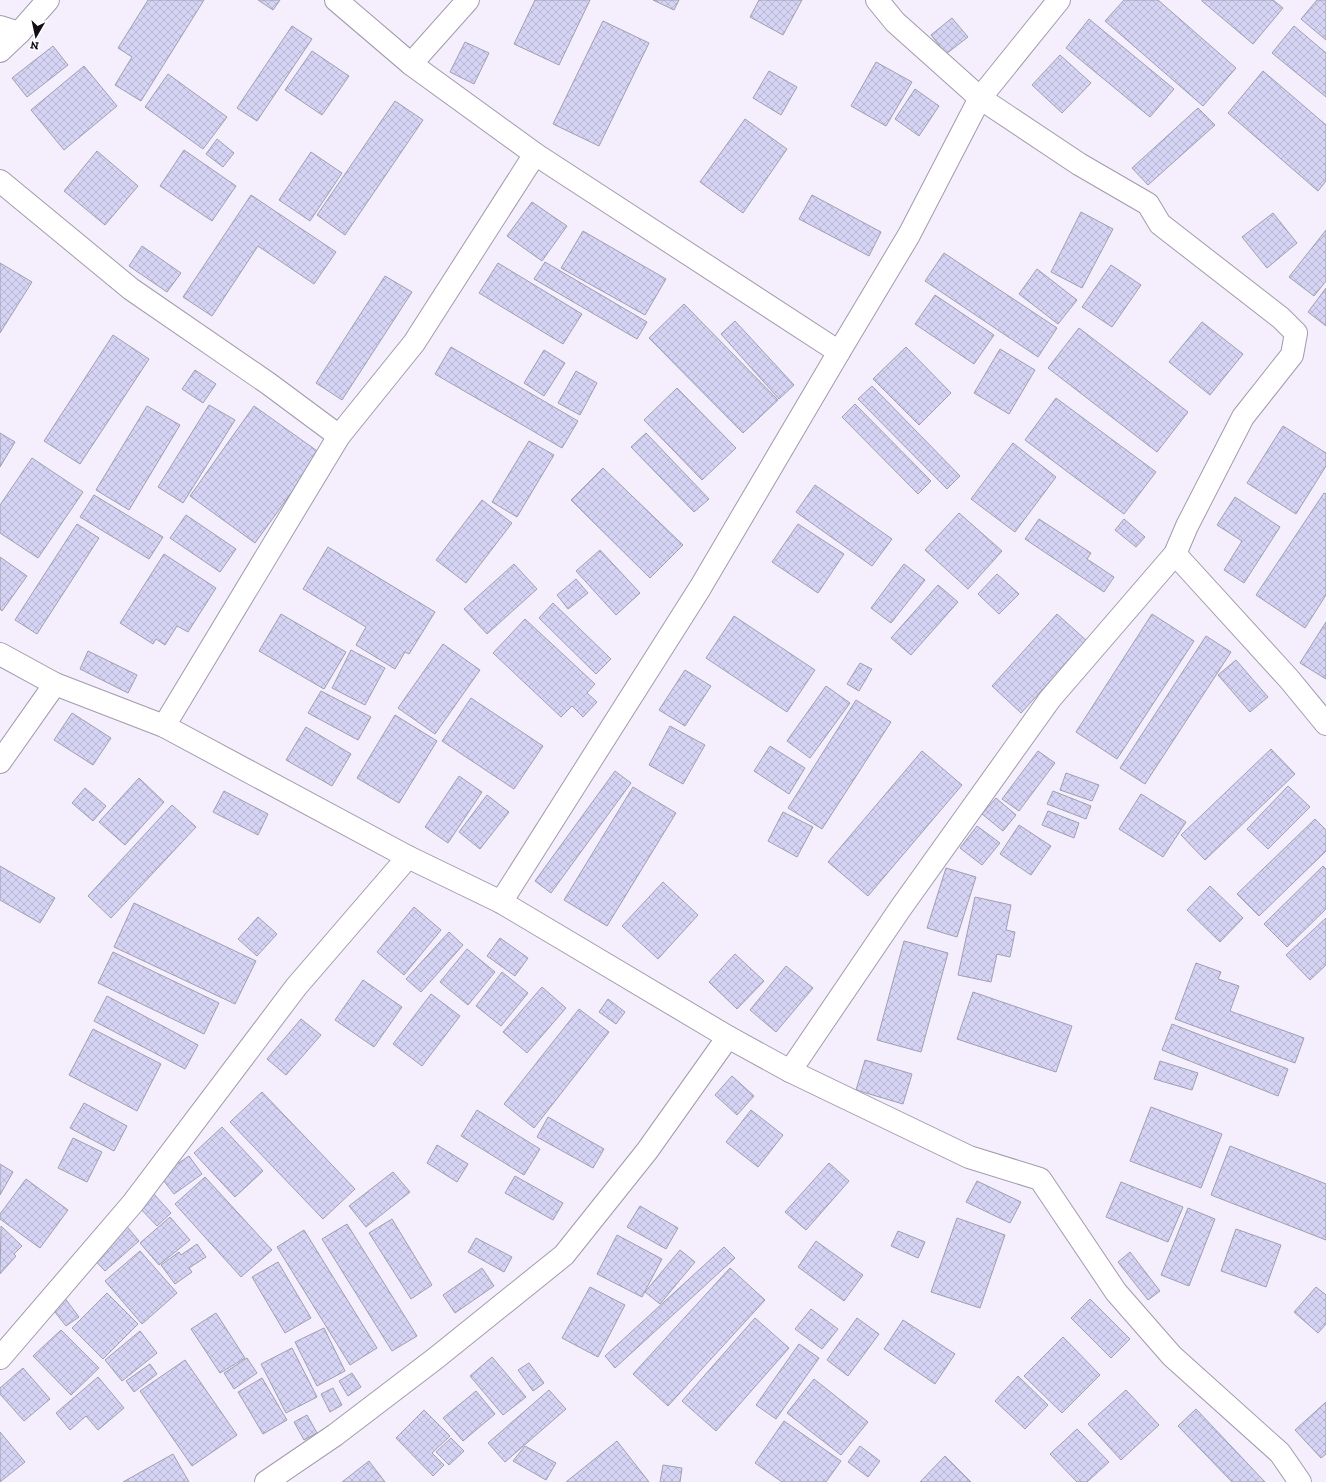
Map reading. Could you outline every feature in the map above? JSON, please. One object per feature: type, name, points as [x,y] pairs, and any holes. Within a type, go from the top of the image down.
[{"type":"street","points":[[0,51],[10,30],[48,0]]},
{"type":"street","points":[[336,0],[411,64],[535,154],[839,352]]},
{"type":"street","points":[[411,64],[468,0]]},
{"type":"street","points":[[790,1071],[900,909],[1050,699],[1175,554],[1187,526],[1243,417],[1292,355],[1296,333],[1281,318],[1160,224],[1148,204],[1079,164],[980,98],[895,22],[877,0]]},
{"type":"street","points":[[500,902],[700,588],[909,235],[980,98],[1059,0]]},
{"type":"street","points":[[164,726],[339,436],[414,343],[535,154]]},
{"type":"street","points":[[0,181],[131,289],[269,384],[339,436]]},
{"type":"street","points":[[1175,554],[1283,673],[1326,724]]},
{"type":"street","points":[[0,654],[55,684],[164,726],[408,857],[500,902],[728,1038],[790,1071],[969,1156],[1040,1179],[1116,1292],[1172,1356],[1280,1453],[1300,1482]]},
{"type":"street","points":[[0,762],[55,684]]},
{"type":"street","points":[[0,1358],[133,1203],[296,987],[408,857]]},
{"type":"street","points":[[266,1482],[335,1435],[436,1358],[564,1255],[647,1151],[728,1038]]},
{"type":"building","points":[[148,0],[204,0],[141,101],[115,85],[132,57],[118,48]]},
{"type":"building","points":[[258,0],[280,0],[273,10]]},
{"type":"building","points":[[535,0],[590,0],[559,65],[514,44]]},
{"type":"building","points":[[653,0],[679,0],[674,10]]},
{"type":"building","points":[[759,0],[802,0],[783,35],[750,17]]},
{"type":"building","points":[[1124,0],[1158,0],[1236,68],[1203,106],[1105,21]]},
{"type":"building","points":[[1202,0],[1273,0],[1283,8],[1253,44]]},
{"type":"building","points":[[1317,0],[1326,0],[1326,40],[1301,19]]},
{"type":"building","points":[[952,18],[968,37],[946,54],[931,35]]},
{"type":"building","points":[[1089,19],[1174,89],[1150,117],[1066,48]]},
{"type":"building","points":[[603,21],[649,43],[599,146],[553,124]]},
{"type":"building","points":[[292,26],[312,39],[257,121],[237,108]]},
{"type":"building","points":[[1294,26],[1326,53],[1326,97],[1272,53]]},
{"type":"building","points":[[465,42],[489,53],[474,84],[450,72]]},
{"type":"building","points":[[53,46],[68,65],[27,97],[12,78]]},
{"type":"building","points":[[312,51],[349,76],[322,115],[285,90]]},
{"type":"building","points":[[1060,55],[1091,83],[1062,113],[1032,85]]},
{"type":"building","points":[[876,62],[912,82],[886,126],[851,106]]},
{"type":"building","points":[[84,66],[117,106],[64,150],[31,110]]},
{"type":"building","points":[[769,71],[797,87],[781,115],[753,98]]},
{"type":"building","points":[[1263,71],[1326,125],[1326,181],[1318,191],[1228,113]]},
{"type":"building","points":[[168,74],[227,117],[203,149],[145,107]]},
{"type":"building","points":[[915,89],[939,106],[919,136],[895,119]]},
{"type":"building","points":[[395,101],[423,120],[345,235],[317,215]]},
{"type":"building","points":[[1198,108],[1215,125],[1148,185],[1132,168]]},
{"type":"building","points":[[745,119],[787,149],[743,213],[700,182]]},
{"type":"building","points":[[217,139],[234,153],[223,167],[206,154]]},
{"type":"building","points":[[184,150],[236,186],[212,221],[160,186]]},
{"type":"building","points":[[97,151],[138,186],[105,225],[64,191]]},
{"type":"building","points":[[311,152],[342,173],[310,221],[279,200]]},
{"type":"building","points":[[251,195],[336,252],[314,284],[258,246],[212,316],[183,297]]},
{"type":"building","points":[[812,195],[881,232],[869,256],[799,219]]},
{"type":"building","points":[[532,202],[567,226],[542,261],[507,236]]},
{"type":"building","points":[[1081,212],[1113,229],[1082,288],[1051,272]]},
{"type":"building","points":[[1273,213],[1297,243],[1267,268],[1242,237]]},
{"type":"building","points":[[1326,230],[1326,281],[1314,296],[1289,277]]},
{"type":"building","points":[[583,231],[666,279],[645,315],[561,268]]},
{"type":"building","points":[[142,246],[181,273],[167,292],[129,266]]},
{"type":"building","points":[[944,253],[1057,328],[1038,357],[925,281]]},
{"type":"building","points":[[545,262],[647,322],[637,339],[534,279]]},
{"type":"building","points":[[0,263],[32,282],[0,333]]},
{"type":"building","points":[[498,263],[582,314],[563,344],[479,293]]},
{"type":"building","points":[[1111,265],[1141,285],[1112,327],[1082,307]]},
{"type":"building","points":[[1037,269],[1077,300],[1058,324],[1019,294]]},
{"type":"building","points":[[385,276],[412,292],[342,400],[316,383]]},
{"type":"building","points":[[1326,288],[1326,326],[1308,312]]},
{"type":"building","points":[[935,295],[994,335],[974,364],[915,324]]},
{"type":"building","points":[[684,304],[778,400],[743,433],[649,338]]},
{"type":"building","points":[[735,321],[794,385],[779,399],[721,334]]},
{"type":"building","points":[[1202,322],[1243,354],[1210,395],[1169,362]]},
{"type":"building","points":[[1079,328],[1188,412],[1157,452],[1048,368]]},
{"type":"building","points":[[113,335],[149,359],[80,464],[44,441]]},
{"type":"building","points":[[451,347],[578,421],[562,448],[435,374]]},
{"type":"building","points":[[906,347],[951,393],[919,425],[873,379]]},
{"type":"building","points":[[1000,349],[1035,370],[1009,414],[974,393]]},
{"type":"building","points":[[544,350],[565,363],[544,396],[524,383]]},
{"type":"building","points":[[195,370],[216,384],[203,403],[182,389]]},
{"type":"building","points":[[576,371],[597,383],[580,415],[558,403]]},
{"type":"building","points":[[872,386],[960,476],[947,489],[858,399]]},
{"type":"building","points":[[677,388],[736,448],[702,480],[644,420]]},
{"type":"building","points":[[1056,398],[1156,472],[1124,514],[1025,440]]},
{"type":"building","points":[[855,404],[931,481],[918,494],[842,417]]},
{"type":"building","points":[[209,405],[235,420],[183,503],[158,487]]},
{"type":"building","points":[[147,406],[180,425],[129,510],[96,490]]},
{"type":"building","points":[[254,406],[320,453],[255,543],[190,496]]},
{"type":"building","points":[[1283,426],[1326,453],[1326,466],[1296,514],[1247,483]]},
{"type":"building","points":[[0,433],[15,442],[0,467]]},
{"type":"building","points":[[646,433],[709,499],[694,512],[631,447]]},
{"type":"building","points":[[529,441],[554,455],[517,517],[492,502]]},
{"type":"building","points":[[1013,443],[1056,477],[1015,532],[971,499]]},
{"type":"building","points":[[32,458],[83,492],[38,558],[0,533],[0,505]]},
{"type":"building","points":[[603,468],[683,545],[650,578],[571,500]]},
{"type":"building","points":[[815,485],[892,539],[872,566],[796,512]]},
{"type":"building","points":[[1324,493],[1326,494],[1326,595],[1305,628],[1256,595]]},
{"type":"building","points":[[94,495],[163,537],[149,559],[80,517]]},
{"type":"building","points":[[1235,497],[1280,527],[1244,583],[1224,570],[1242,541],[1217,525]]},
{"type":"building","points":[[482,500],[512,523],[466,583],[436,560]]},
{"type":"building","points":[[959,513],[1002,551],[968,589],[925,550]]},
{"type":"building","points":[[186,515],[236,549],[220,572],[170,538]]},
{"type":"building","points":[[1039,519],[1091,553],[1087,559],[1114,577],[1104,592],[1025,539]]},
{"type":"building","points":[[1124,519],[1145,537],[1136,547],[1115,530]]},
{"type":"building","points":[[77,524],[99,538],[37,634],[15,620]]},
{"type":"building","points":[[798,524],[844,554],[818,593],[772,562]]},
{"type":"building","points":[[328,547],[435,612],[409,654],[405,652],[395,669],[356,645],[366,627],[303,589]]},
{"type":"building","points":[[600,550],[640,593],[616,615],[576,571]]},
{"type":"building","points":[[164,554],[216,588],[188,632],[177,626],[165,645],[156,639],[153,644],[120,623]]},
{"type":"building","points":[[0,557],[27,576],[2,611],[0,609]]},
{"type":"building","points":[[514,564],[537,589],[487,634],[464,609]]},
{"type":"building","points":[[904,564],[925,580],[891,623],[871,608]]},
{"type":"building","points":[[997,574],[1019,594],[999,614],[978,594]]},
{"type":"building","points":[[576,579],[588,593],[568,609],[557,595]]},
{"type":"building","points":[[938,585],[958,602],[911,655],[891,638]]},
{"type":"building","points":[[553,603],[611,659],[596,674],[539,618]]},
{"type":"building","points":[[281,614],[346,652],[324,689],[259,651]]},
{"type":"building","points":[[1057,614],[1087,641],[1021,713],[992,686]]},
{"type":"building","points":[[1152,614],[1194,641],[1117,759],[1076,732]]},
{"type":"building","points":[[734,616],[815,670],[787,712],[706,658]]},
{"type":"building","points":[[525,619],[595,684],[587,693],[597,702],[583,717],[572,706],[561,717],[493,653]]},
{"type":"building","points":[[1326,622],[1326,679],[1300,663]]},
{"type":"building","points":[[1206,636],[1231,652],[1145,784],[1120,768]]},
{"type":"building","points":[[443,644],[480,670],[435,734],[398,708]]},
{"type":"building","points":[[351,650],[385,668],[365,705],[332,688]]},
{"type":"building","points":[[88,651],[137,675],[128,693],[80,669]]},
{"type":"building","points":[[1236,660],[1268,697],[1250,712],[1218,675]]},
{"type":"building","points":[[860,663],[872,669],[859,691],[847,684]]},
{"type":"building","points":[[685,670],[711,686],[685,726],[659,710]]},
{"type":"building","points":[[826,686],[850,703],[810,758],[787,741]]},
{"type":"building","points":[[321,691],[371,717],[358,740],[308,713]]},
{"type":"building","points":[[471,698],[543,746],[514,789],[442,741]]},
{"type":"building","points":[[856,700],[891,722],[822,829],[788,808]]},
{"type":"building","points":[[72,713],[111,738],[93,765],[54,740]]},
{"type":"building","points":[[395,715],[437,741],[399,803],[357,778]]},
{"type":"building","points":[[670,726],[705,745],[683,784],[649,765]]},
{"type":"building","points":[[306,727],[351,754],[332,786],[286,760]]},
{"type":"building","points":[[770,746],[805,768],[789,794],[754,771]]},
{"type":"building","points":[[1271,749],[1295,774],[1205,860],[1181,835]]},
{"type":"building","points":[[922,751],[962,785],[868,896],[828,862]]},
{"type":"building","points":[[1038,751],[1055,763],[1019,811],[1002,799]]},
{"type":"building","points":[[615,771],[631,783],[551,893],[535,881]]},
{"type":"building","points":[[1066,773],[1099,785],[1092,801],[1060,790]]},
{"type":"building","points":[[459,776],[482,792],[448,843],[425,827]]},
{"type":"building","points":[[139,778],[164,802],[125,845],[99,822]]},
{"type":"building","points":[[1288,786],[1310,807],[1268,849],[1247,829]]},
{"type":"building","points":[[633,787],[676,813],[607,926],[564,900]]},
{"type":"building","points":[[85,788],[106,806],[93,821],[72,803]]},
{"type":"building","points":[[224,791],[268,814],[258,835],[213,812]]},
{"type":"building","points":[[1053,791],[1091,806],[1086,819],[1047,804]]},
{"type":"building","points":[[1141,794],[1186,822],[1163,857],[1119,829]]},
{"type":"building","points":[[487,795],[509,812],[480,849],[459,832]]},
{"type":"building","points":[[996,798],[1016,815],[1003,831],[982,814]]},
{"type":"building","points":[[172,805],[196,827],[111,918],[88,896]]},
{"type":"building","points":[[1048,811],[1079,823],[1074,838],[1042,825]]},
{"type":"building","points":[[783,812],[813,827],[797,857],[768,841]]},
{"type":"building","points":[[1315,819],[1326,830],[1326,851],[1259,916],[1237,894]]},
{"type":"building","points":[[1019,825],[1051,846],[1031,875],[1000,854]]},
{"type":"building","points":[[977,826],[1000,843],[982,865],[960,848]]},
{"type":"building","points":[[0,866],[55,898],[40,923],[0,900]]},
{"type":"building","points":[[1323,866],[1326,869],[1326,909],[1287,947],[1264,924]]},
{"type":"building","points":[[946,868],[976,877],[957,937],[927,928]]},
{"type":"building","points":[[663,882],[698,915],[658,959],[622,926]]},
{"type":"building","points":[[1210,886],[1243,918],[1220,942],[1187,910]]},
{"type":"building","points":[[975,897],[1011,905],[1006,930],[1015,932],[1010,957],[997,954],[991,982],[958,975]]},
{"type":"building","points":[[134,903],[256,961],[235,1004],[114,947]]},
{"type":"building","points":[[414,907],[441,930],[404,975],[377,952]]},
{"type":"building","points":[[258,917],[277,934],[257,956],[238,939]]},
{"type":"building","points":[[1326,918],[1326,965],[1310,980],[1286,955]]},
{"type":"building","points":[[449,932],[463,945],[421,992],[406,979]]},
{"type":"building","points":[[500,938],[528,958],[515,976],[487,956]]},
{"type":"building","points":[[904,941],[948,953],[921,1052],[877,1040]]},
{"type":"building","points":[[467,949],[495,972],[468,1005],[440,982]]},
{"type":"building","points":[[113,952],[219,1003],[204,1034],[98,983]]},
{"type":"building","points":[[735,954],[764,981],[737,1009],[709,982]]},
{"type":"building","points":[[1196,963],[1221,972],[1218,979],[1239,986],[1230,1011],[1304,1038],[1295,1063],[1175,1019]]},
{"type":"building","points":[[786,966],[813,988],[776,1032],[750,1010]]},
{"type":"building","points":[[502,972],[528,993],[501,1026],[476,1006]]},
{"type":"building","points":[[363,980],[402,1007],[374,1047],[335,1020]]},
{"type":"building","points":[[542,987],[566,1008],[527,1053],[503,1032]]},
{"type":"building","points":[[973,992],[1072,1026],[1056,1072],[957,1039]]},
{"type":"building","points":[[431,994],[460,1016],[422,1066],[393,1044]]},
{"type":"building","points":[[107,996],[198,1045],[185,1069],[94,1021]]},
{"type":"building","points":[[608,999],[625,1012],[616,1024],[599,1012]]},
{"type":"building","points":[[579,1009],[609,1032],[534,1128],[504,1104]]},
{"type":"building","points":[[301,1019],[321,1035],[286,1075],[267,1059]]},
{"type":"building","points":[[1172,1024],[1288,1069],[1278,1096],[1162,1050]]},
{"type":"building","points":[[93,1029],[161,1064],[137,1111],[69,1075]]},
{"type":"building","points":[[865,1060],[912,1074],[903,1104],[856,1090]]},
{"type":"building","points":[[1160,1061],[1198,1073],[1192,1090],[1154,1079]]},
{"type":"building","points":[[732,1076],[754,1096],[737,1115],[715,1095]]},
{"type":"building","points":[[262,1092],[355,1189],[323,1219],[230,1122]]},
{"type":"building","points":[[84,1103],[127,1126],[114,1151],[70,1128]]},
{"type":"building","points":[[1151,1107],[1222,1134],[1201,1188],[1130,1161]]},
{"type":"building","points":[[477,1110],[540,1149],[524,1175],[461,1136]]},
{"type":"building","points":[[751,1110],[783,1135],[758,1167],[726,1142]]},
{"type":"building","points":[[548,1117],[604,1149],[593,1168],[537,1137]]},
{"type":"building","points":[[222,1127],[263,1171],[235,1197],[194,1153]]},
{"type":"building","points":[[73,1138],[102,1152],[87,1182],[58,1168]]},
{"type":"building","points":[[437,1145],[468,1164],[457,1182],[427,1163]]},
{"type":"building","points":[[1230,1146],[1326,1184],[1326,1240],[1211,1195]]},
{"type":"building","points":[[189,1156],[202,1174],[174,1194],[160,1176]]},
{"type":"building","points":[[829,1163],[849,1181],[806,1230],[785,1212]]},
{"type":"building","points":[[0,1164],[13,1172],[0,1195]]},
{"type":"building","points":[[393,1172],[410,1192],[366,1227],[349,1206]]},
{"type":"building","points":[[515,1176],[563,1203],[553,1220],[505,1193]]},
{"type":"building","points":[[205,1177],[272,1250],[241,1277],[175,1204]]},
{"type":"building","points":[[26,1179],[68,1210],[40,1248],[0,1219],[0,1214]]},
{"type":"building","points":[[977,1181],[1021,1202],[1010,1223],[966,1202]]},
{"type":"building","points":[[1121,1182],[1183,1207],[1168,1242],[1106,1217]]},
{"type":"building","points":[[153,1193],[171,1213],[157,1226],[138,1206]]},
{"type":"building","points":[[640,1206],[678,1228],[666,1249],[627,1227]]},
{"type":"building","points":[[1188,1208],[1215,1219],[1189,1286],[1161,1275]]},
{"type":"building","points":[[170,1217],[190,1240],[159,1265],[140,1243]]},
{"type":"building","points":[[957,1218],[1005,1235],[980,1308],[931,1292]]},
{"type":"building","points":[[392,1219],[432,1285],[411,1299],[369,1233]]},
{"type":"building","points":[[124,1223],[139,1241],[105,1271],[89,1254]]},
{"type":"building","points":[[347,1224],[417,1336],[392,1351],[322,1239]]},
{"type":"building","points":[[1,1226],[22,1246],[14,1254],[16,1256],[0,1274]]},
{"type":"building","points":[[1236,1229],[1281,1245],[1266,1287],[1221,1271]]},
{"type":"building","points":[[304,1230],[377,1348],[350,1365],[277,1247]]},
{"type":"building","points":[[898,1231],[925,1242],[918,1258],[891,1246]]},
{"type":"building","points":[[617,1235],[662,1259],[642,1297],[597,1274]]},
{"type":"building","points":[[476,1238],[512,1257],[504,1272],[468,1252]]},
{"type":"building","points":[[816,1241],[863,1275],[844,1301],[798,1267]]},
{"type":"building","points":[[197,1244],[206,1257],[189,1268],[192,1272],[175,1284],[161,1265],[179,1252],[181,1255]]},
{"type":"building","points":[[724,1247],[735,1258],[615,1368],[605,1356]]},
{"type":"building","points":[[680,1250],[695,1262],[660,1304],[645,1292]]},
{"type":"building","points":[[140,1251],[177,1293],[142,1324],[105,1281]]},
{"type":"building","points":[[1130,1252],[1160,1291],[1148,1300],[1118,1262]]},
{"type":"building","points":[[278,1262],[311,1318],[285,1333],[252,1277]]},
{"type":"building","points":[[482,1268],[494,1286],[455,1313],[443,1295]]},
{"type":"building","points":[[730,1268],[765,1300],[668,1406],[633,1374]]},
{"type":"building","points":[[590,1287],[625,1305],[598,1357],[562,1338]]},
{"type":"building","points":[[1316,1287],[1326,1295],[1326,1324],[1318,1333],[1294,1312]]},
{"type":"building","points":[[107,1293],[138,1324],[103,1359],[72,1328]]},
{"type":"building","points":[[64,1297],[79,1317],[66,1326],[51,1307]]},
{"type":"building","points":[[1090,1299],[1130,1339],[1111,1358],[1071,1318]]},
{"type":"building","points":[[811,1309],[838,1329],[822,1349],[795,1329]]},
{"type":"building","points":[[216,1313],[245,1358],[220,1373],[191,1329]]},
{"type":"building","points":[[755,1318],[789,1348],[716,1431],[682,1401]]},
{"type":"building","points":[[857,1318],[879,1334],[848,1376],[827,1360]]},
{"type":"building","points":[[903,1320],[955,1354],[935,1384],[884,1349]]},
{"type":"building","points":[[324,1328],[345,1371],[317,1386],[295,1342]]},
{"type":"building","points":[[61,1330],[99,1368],[71,1395],[33,1356]]},
{"type":"building","points":[[140,1331],[157,1353],[122,1381],[105,1360]]},
{"type":"building","points":[[1063,1337],[1100,1375],[1062,1413],[1024,1376]]},
{"type":"building","points":[[799,1344],[819,1358],[776,1419],[756,1405]]},
{"type":"building","points":[[292,1348],[317,1397],[286,1413],[261,1364]]},
{"type":"building","points":[[492,1357],[526,1397],[503,1415],[470,1376]]},
{"type":"building","points":[[247,1358],[257,1373],[234,1389],[224,1373]]},
{"type":"building","points":[[185,1360],[237,1435],[192,1466],[140,1391]]},
{"type":"building","points":[[529,1363],[544,1383],[533,1391],[518,1370]]},
{"type":"building","points":[[150,1364],[157,1374],[134,1392],[126,1381]]},
{"type":"building","points":[[23,1368],[50,1399],[24,1421],[0,1394],[0,1388]]},
{"type":"building","points":[[352,1373],[361,1387],[348,1396],[339,1381]]},
{"type":"building","points":[[1018,1376],[1048,1405],[1025,1429],[995,1401]]},
{"type":"building","points":[[98,1377],[124,1408],[98,1430],[86,1416],[70,1430],[56,1413]]},
{"type":"building","points":[[262,1378],[287,1420],[263,1434],[238,1392]]},
{"type":"building","points":[[814,1379],[868,1422],[841,1455],[787,1413]]},
{"type":"building","points":[[333,1388],[342,1405],[330,1412],[321,1394]]},
{"type":"building","points":[[549,1390],[566,1409],[505,1462],[488,1443]]},
{"type":"building","points":[[1126,1390],[1159,1425],[1121,1460],[1088,1424]]},
{"type":"building","points":[[476,1391],[495,1414],[463,1441],[443,1418]]},
{"type":"building","points":[[1326,1402],[1326,1454],[1321,1458],[1295,1430]]},
{"type":"building","points":[[1196,1409],[1265,1482],[1232,1482],[1178,1426]]},
{"type":"building","points":[[424,1410],[450,1436],[432,1453],[444,1465],[433,1476],[396,1438]]},
{"type":"building","points":[[307,1415],[317,1433],[304,1440],[294,1422]]},
{"type":"building","points":[[784,1421],[841,1461],[826,1482],[782,1482],[755,1463]]},
{"type":"building","points":[[1077,1429],[1109,1462],[1087,1482],[1077,1482],[1050,1454]]},
{"type":"building","points":[[0,1432],[25,1462],[0,1482]]},
{"type":"building","points":[[451,1438],[464,1451],[449,1465],[436,1452]]},
{"type":"building","points":[[617,1441],[649,1482],[566,1482]]},
{"type":"building","points":[[525,1446],[556,1463],[546,1480],[513,1461]]},
{"type":"building","points":[[860,1446],[880,1461],[868,1477],[848,1462]]},
{"type":"building","points":[[173,1454],[189,1482],[123,1482]]},
{"type":"building","points":[[945,1456],[971,1482],[920,1482]]},
{"type":"building","points":[[369,1461],[385,1482],[342,1482]]},
{"type":"building","points":[[663,1465],[682,1468],[680,1482],[660,1482]]}]
